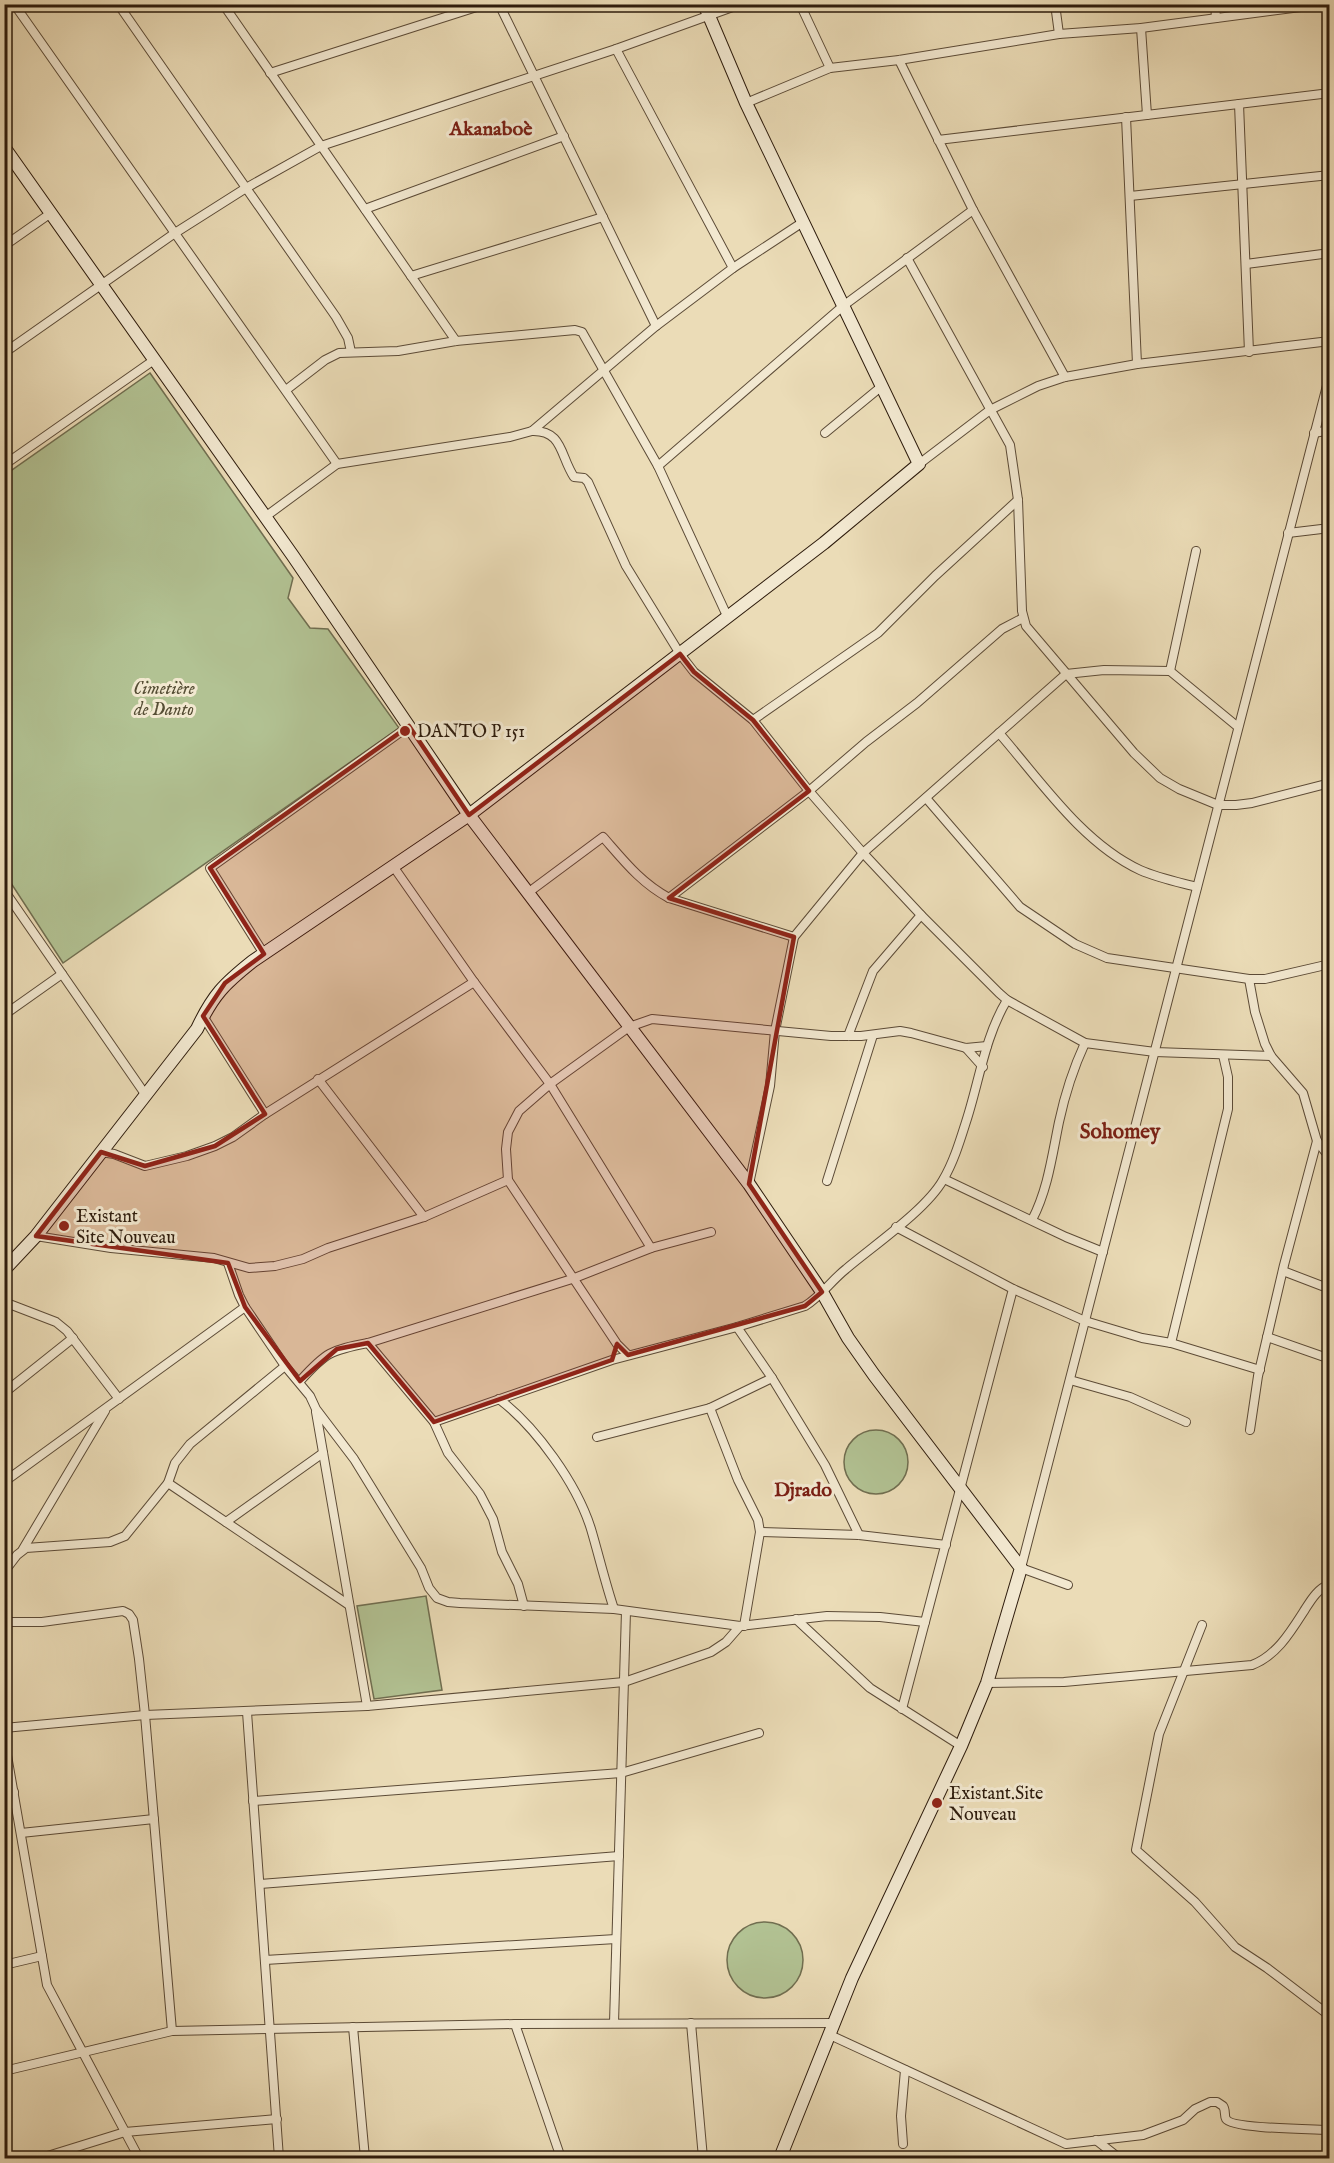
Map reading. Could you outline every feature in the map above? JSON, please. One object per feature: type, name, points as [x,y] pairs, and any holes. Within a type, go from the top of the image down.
[{"type":"street","points":[[14,4],[337,464]]},
{"type":"street","points":[[118,4],[340,322],[348,338],[351,352]]},
{"type":"street","points":[[223,4],[456,341]]},
{"type":"street","points":[[270,73],[486,4]]},
{"type":"street","points":[[499,4],[656,326]]},
{"type":"street","points":[[4,353],[175,232],[321,146],[534,74],[616,49],[706,11],[741,4]]},
{"type":"street","points":[[800,4],[830,68]]},
{"type":"street","points":[[1055,4],[1059,34]]},
{"type":"street","points":[[1215,4],[1216,18]]},
{"type":"street","points":[[746,104],[830,68],[898,60],[1059,34],[1141,28],[1324,4]]},
{"type":"street","points":[[706,11],[746,104],[919,464]]},
{"type":"street","points":[[1141,28],[1147,115]]},
{"type":"street","points":[[616,49],[733,268]]},
{"type":"street","points":[[898,60],[973,210],[1065,377]]},
{"type":"street","points":[[938,140],[1329,93]]},
{"type":"street","points":[[1239,104],[1249,352]]},
{"type":"street","points":[[1126,117],[1137,364]]},
{"type":"street","points":[[365,210],[564,136]]},
{"type":"street","points":[[4,147],[265,517],[469,815],[749,1184],[822,1292],[848,1338],[874,1375],[1022,1568],[1068,1585]]},
{"type":"street","points":[[1130,196],[1329,175]]},
{"type":"street","points":[[658,466],[843,306],[973,210]]},
{"type":"street","points":[[4,246],[51,213]]},
{"type":"street","points":[[411,276],[603,217]]},
{"type":"street","points":[[532,431],[656,326],[733,268],[803,222]]},
{"type":"street","points":[[1246,264],[1329,253]]},
{"type":"street","points":[[907,258],[1010,446],[1018,500],[1023,618],[1026,626],[1148,769],[1179,789],[1218,805],[1251,803],[1329,783]]},
{"type":"street","points":[[286,390],[330,356],[351,352],[398,351],[456,341],[576,330],[584,334],[658,466],[728,618]]},
{"type":"street","points":[[4,1270],[36,1236],[197,1029],[225,983],[469,815],[728,618],[824,543],[919,464],[990,410],[1038,386],[1065,377],[1137,364],[1329,341]]},
{"type":"street","points":[[4,465],[154,360]]},
{"type":"street","points":[[780,2158],[874,1928],[961,1746],[987,1683],[1022,1568],[1329,374]]},
{"type":"street","points":[[825,433],[882,386]]},
{"type":"street","points":[[1314,433],[1329,430]]},
{"type":"street","points":[[265,517],[337,464],[510,437],[532,431],[550,434],[556,440],[574,477],[584,478],[588,482],[626,566],[693,672],[753,720],[808,791],[863,853],[1006,1000],[1085,1043],[1155,1052],[1271,1056]]},
{"type":"street","points":[[753,720],[878,633],[935,576],[1018,500]]},
{"type":"street","points":[[1288,533],[1329,528]]},
{"type":"street","points":[[1170,671],[1196,551]]},
{"type":"street","points":[[669,898],[808,791],[866,742],[941,684],[1002,629],[1023,618]]},
{"type":"street","points":[[749,1184],[770,1086],[775,1031],[794,937],[863,853],[1066,674],[1104,670],[1170,671],[1239,727]]},
{"type":"street","points":[[264,954],[210,868],[409,726]]},
{"type":"street","points":[[999,733],[1090,838],[1118,858],[1141,870],[1197,887]]},
{"type":"street","points":[[926,798],[1020,907],[1075,944],[1093,953],[1107,958],[1249,979],[1265,979],[1329,964]]},
{"type":"street","points":[[529,892],[603,837],[643,881],[669,898],[794,937]]},
{"type":"street","points":[[393,866],[474,982],[550,1084],[651,1248]]},
{"type":"street","points":[[4,890],[146,1094]]},
{"type":"street","points":[[848,1036],[873,971],[921,915]]},
{"type":"street","points":[[4,1015],[62,974]]},
{"type":"street","points":[[1249,979],[1259,1029],[1271,1056],[1303,1094],[1317,1141],[1329,1158]]},
{"type":"street","points":[[101,1152],[114,1154],[145,1166],[194,1154],[215,1146],[233,1137],[318,1079],[474,982]]},
{"type":"street","points":[[434,1422],[612,1360],[737,1327],[805,1306],[930,1198],[944,1179],[965,1127],[987,1046],[1006,1000]]},
{"type":"street","points":[[203,1016],[265,1114]]},
{"type":"street","points":[[628,1355],[617,1344],[572,1279],[508,1180],[506,1149],[511,1124],[519,1111],[550,1084],[629,1027],[652,1018],[848,1036],[900,1031],[966,1048],[987,1046]]},
{"type":"street","points":[[827,1181],[873,1035]]},
{"type":"street","points":[[1032,1220],[1048,1179],[1066,1090],[1085,1043]]},
{"type":"street","points":[[966,1048],[983,1067]]},
{"type":"street","points":[[1171,1343],[1228,1109],[1228,1077],[1222,1055]]},
{"type":"street","points":[[318,1079],[424,1217]]},
{"type":"street","points":[[1250,1430],[1267,1337],[1317,1141]]},
{"type":"street","points":[[944,1179],[1103,1252]]},
{"type":"street","points":[[36,1236],[111,1248],[214,1258],[249,1268],[274,1266],[303,1259],[328,1248],[424,1217],[508,1180]]},
{"type":"street","points":[[896,1227],[1013,1289],[1085,1322],[1142,1338],[1171,1343],[1260,1370]]},
{"type":"street","points":[[300,1381],[326,1355],[337,1349],[368,1343],[572,1279],[651,1248],[711,1232]]},
{"type":"street","points":[[228,1263],[245,1307],[285,1366],[300,1381],[316,1409],[354,1459],[437,1598],[454,1603],[614,1609],[742,1626],[796,1619],[852,1616],[925,1622]]},
{"type":"street","points":[[1283,1271],[1329,1289]]},
{"type":"street","points":[[902,1709],[1013,1289]]},
{"type":"street","points":[[4,1302],[56,1322],[67,1331],[119,1399]]},
{"type":"street","points":[[4,1482],[245,1307]]},
{"type":"street","points":[[737,1327],[825,1465],[859,1535]]},
{"type":"street","points":[[1267,1337],[1329,1359]]},
{"type":"street","points":[[4,1393],[73,1338]]},
{"type":"street","points":[[368,1343],[434,1422],[448,1453],[480,1494],[493,1519],[502,1552],[518,1584],[524,1606]]},
{"type":"street","points":[[612,1360],[617,1344]]},
{"type":"street","points":[[22,1551],[26,1548],[93,1544],[125,1536],[168,1483],[175,1463],[190,1444],[285,1366]]},
{"type":"street","points":[[597,1437],[711,1408],[771,1378]]},
{"type":"street","points":[[1070,1380],[1130,1397],[1186,1422]]},
{"type":"street","points":[[515,1411],[516,1393]]},
{"type":"street","points":[[499,1399],[515,1411],[547,1448],[578,1498],[591,1528],[601,1571],[614,1609]]},
{"type":"street","points":[[4,1572],[22,1551],[107,1408]]},
{"type":"street","points":[[4,1728],[145,1715],[367,1706],[624,1682],[711,1652],[726,1642],[742,1626],[760,1532],[758,1520],[735,1472],[711,1408]]},
{"type":"street","points":[[316,1409],[367,1706]]},
{"type":"street","points":[[226,1522],[323,1453]]},
{"type":"street","points":[[168,1483],[349,1605]]},
{"type":"street","points":[[760,1532],[859,1535],[946,1545]]},
{"type":"street","points":[[987,1683],[1064,1682],[1252,1665],[1272,1654],[1317,1592],[1329,1584]]},
{"type":"street","points":[[4,1622],[42,1622],[123,1611],[133,1620],[145,1715],[172,2031]]},
{"type":"street","points":[[614,2023],[626,1611]]},
{"type":"street","points":[[796,1619],[870,1688],[961,1746]]},
{"type":"street","points":[[1202,1625],[1159,1734],[1136,1850],[1194,1902],[1235,1947],[1267,1968],[1329,2016]]},
{"type":"street","points":[[247,1712],[279,2158]]},
{"type":"street","points":[[253,1801],[621,1773],[759,1733]]},
{"type":"street","points":[[4,1738],[9,1793],[21,1833],[47,1985],[139,2158]]},
{"type":"street","points":[[21,1833],[154,1819]]},
{"type":"street","points":[[260,1884],[619,1856]]},
{"type":"street","points":[[265,1960],[616,1940]]},
{"type":"street","points":[[4,1965],[42,1956]]},
{"type":"street","points":[[4,2071],[172,2031],[614,2023],[691,2023],[832,2029],[904,2070],[1066,2144],[1143,2135],[1183,2120],[1195,2109],[1210,2102],[1217,2102],[1223,2106],[1229,2122],[1248,2126],[1329,2130]]},
{"type":"street","points":[[691,2023],[703,2158]]},
{"type":"street","points":[[515,2024],[561,2158]]},
{"type":"street","points":[[353,2027],[365,2158]]},
{"type":"street","points":[[903,2144],[901,2116],[904,2070]]},
{"type":"street","points":[[41,2158],[125,2132],[277,2119]]},
{"type":"street","points":[[1096,2140],[1119,2158]]},
{"type":"highlighted area","points":[[680,654],[694,672],[753,720],[809,791],[669,898],[794,937],[749,1184],[822,1292],[805,1306],[628,1355],[617,1344],[612,1360],[434,1422],[368,1343],[337,1349],[300,1381],[245,1307],[228,1263],[36,1236],[101,1152],[145,1166],[215,1146],[265,1114],[203,1016],[225,983],[264,954],[210,868],[409,726],[469,815]]},
{"type":"green space","name":"Cimetière de Danto","points":[[150,373],[293,578],[288,598],[310,628],[328,629],[399,728],[63,963],[7,877],[5,868],[5,475]]},
{"type":"green space","points":[[876,1430],[894,1436],[902,1444],[908,1462],[902,1480],[894,1488],[876,1494],[858,1488],[850,1480],[844,1462],[850,1444],[858,1436]]},
{"type":"green space","points":[[426,1596],[442,1690],[374,1699],[357,1606]]},
{"type":"green space","points":[[765,1922],[779,1925],[792,1933],[800,1946],[803,1960],[800,1974],[792,1987],[779,1995],[765,1998],[751,1995],[738,1987],[730,1974],[727,1960],[730,1946],[738,1933],[751,1925]]},
{"type":"place","name":"DANTO P 151","points":[[405,731]]},
{"type":"place","name":"Existant Site Nouveau","points":[[64,1226]]},
{"type":"place","name":"Existant.Site Nouveau","points":[[937,1803]]},
{"type":"district","name":"Akanaboè","points":[[491,128]]},
{"type":"district","name":"Sohomey","points":[[1120,1131]]},
{"type":"district","name":"Djrado","points":[[803,1489]]}]
